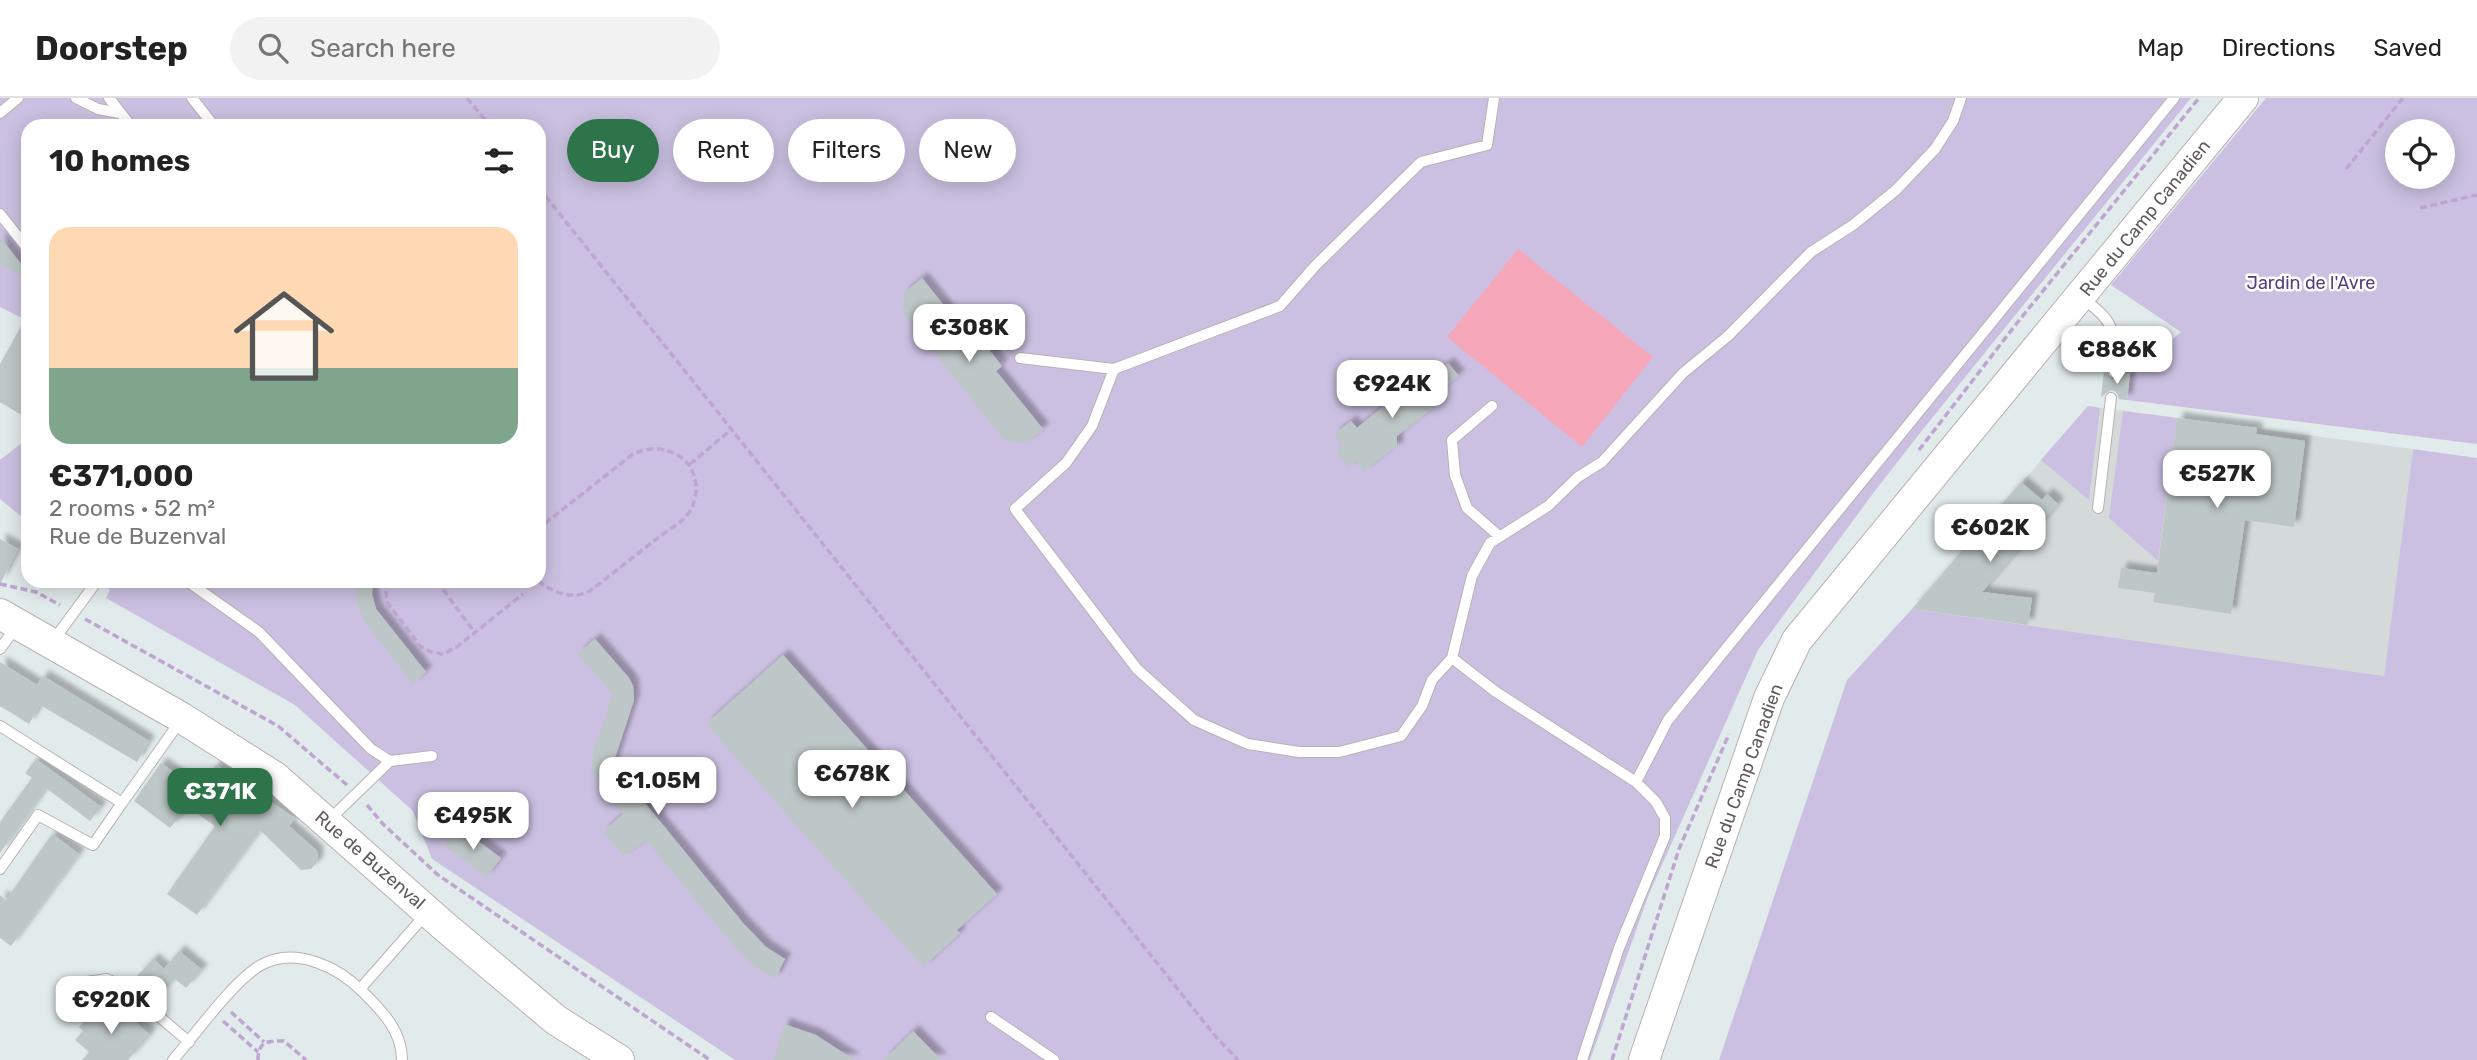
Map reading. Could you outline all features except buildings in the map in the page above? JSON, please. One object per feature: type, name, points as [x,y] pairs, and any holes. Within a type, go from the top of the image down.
[{"type":"main road","name":"Rue du Camp Canadien","points":[[1644,1060],[1769,698],[1797,640],[2243,98]]},
{"type":"main road","name":"Rue de Buzenval","points":[[9,619],[182,718],[275,777],[556,1020],[619,1060]]},
{"type":"lane","points":[[0,113],[18,98]]},
{"type":"lane","points":[[76,98],[98,109],[120,113]]},
{"type":"lane","points":[[109,98],[125,119]]},
{"type":"lane","points":[[192,98],[208,119]]},
{"type":"lane","points":[[1020,358],[1114,369],[1280,306],[1315,266],[1420,162],[1487,145],[1494,98]]},
{"type":"lane","points":[[1114,369],[1092,426],[1066,463],[1014,509],[1137,669],[1194,720],[1248,744],[1298,752],[1339,752],[1401,736],[1422,706],[1432,680],[1452,658],[1472,576],[1490,543],[1548,506],[1578,477],[1602,461],[1683,373],[1728,336],[1811,252],[1853,225],[1896,190],[1935,149],[1953,121],[1961,98]]},
{"type":"lane","points":[[1636,782],[1668,720],[2174,98]]},
{"type":"lane","points":[[0,214],[21,240]]},
{"type":"lane","points":[[2080,297],[2107,318],[2113,331],[2113,372]]},
{"type":"lane","points":[[2098,508],[2111,398]]},
{"type":"lane","points":[[1492,406],[1452,440],[1455,475],[1467,508],[1499,536]]},
{"type":"lane","points":[[52,643],[92,588]]},
{"type":"lane","points":[[197,588],[259,632],[371,749],[390,761]]},
{"type":"lane","points":[[0,649],[9,619]]},
{"type":"lane","points":[[1452,658],[1496,692],[1636,782],[1656,802],[1665,818],[1665,836],[1619,948],[1581,1060]]},
{"type":"lane","points":[[0,869],[38,815],[93,845],[182,718]]},
{"type":"lane","points":[[0,726],[122,803]]},
{"type":"lane","points":[[327,822],[390,761],[432,756]]},
{"type":"lane","points":[[360,989],[428,912]]},
{"type":"lane","points":[[173,1060],[243,978],[262,965],[283,958],[308,959],[329,967],[360,989],[388,1018],[398,1035],[402,1060]]},
{"type":"lane","points":[[70,1006],[87,982],[107,979],[127,989],[189,1042]]},
{"type":"lane","points":[[991,1017],[1054,1060]]},
{"type":"path","points":[[467,98],[484,119]]},
{"type":"path","points":[[2346,169],[2403,98]]},
{"type":"path","points":[[2420,208],[2477,195]]},
{"type":"path","points":[[546,197],[1208,1026],[1238,1060]]},
{"type":"path","points":[[690,464],[731,430]]},
{"type":"path","points":[[546,522],[633,454],[645,449],[660,448],[672,452],[690,464],[695,494],[687,515],[582,595],[570,596],[546,586]]},
{"type":"path","points":[[0,584],[36,593],[278,726],[357,793],[383,824],[438,875],[710,1060]]},
{"type":"path","points":[[387,588],[387,602],[420,646],[431,652],[444,654],[523,594]]},
{"type":"path","points":[[442,588],[475,633]]},
{"type":"path","points":[[222,1003],[264,1042]]},
{"type":"path","points":[[214,1013],[258,1052]]},
{"type":"path","points":[[258,1060],[259,1047],[264,1042],[284,1041],[306,1060]]},
{"type":"shaded area","points":[[1518,249],[1653,357],[1582,447],[1447,337]]},
{"type":"shaded area","points":[[2088,406],[2413,449],[2384,676],[1912,609]]},
{"type":"green space","points":[[0,98],[2191,98],[1924,428],[1758,650],[1649,894],[1590,1060],[735,1060],[432,859],[413,811],[295,705],[106,598],[110,590],[108,588],[546,588],[546,119],[21,119],[21,318],[0,307]]},
{"type":"green space","name":"Jardin de l'Avre","points":[[2266,98],[2477,98],[2477,444],[2127,400],[2130,374],[2181,332],[2111,285]]},
{"type":"green space","points":[[2088,406],[2100,408],[2089,500],[2041,460]]},
{"type":"green space","points":[[2123,411],[2177,418],[2158,561],[2109,518]]},
{"type":"green space","points":[[21,444],[21,516],[0,499],[0,460]]},
{"type":"green space","points":[[2413,449],[2477,458],[2477,1060],[1719,1060],[1847,680],[1912,609],[2384,676]]}]
